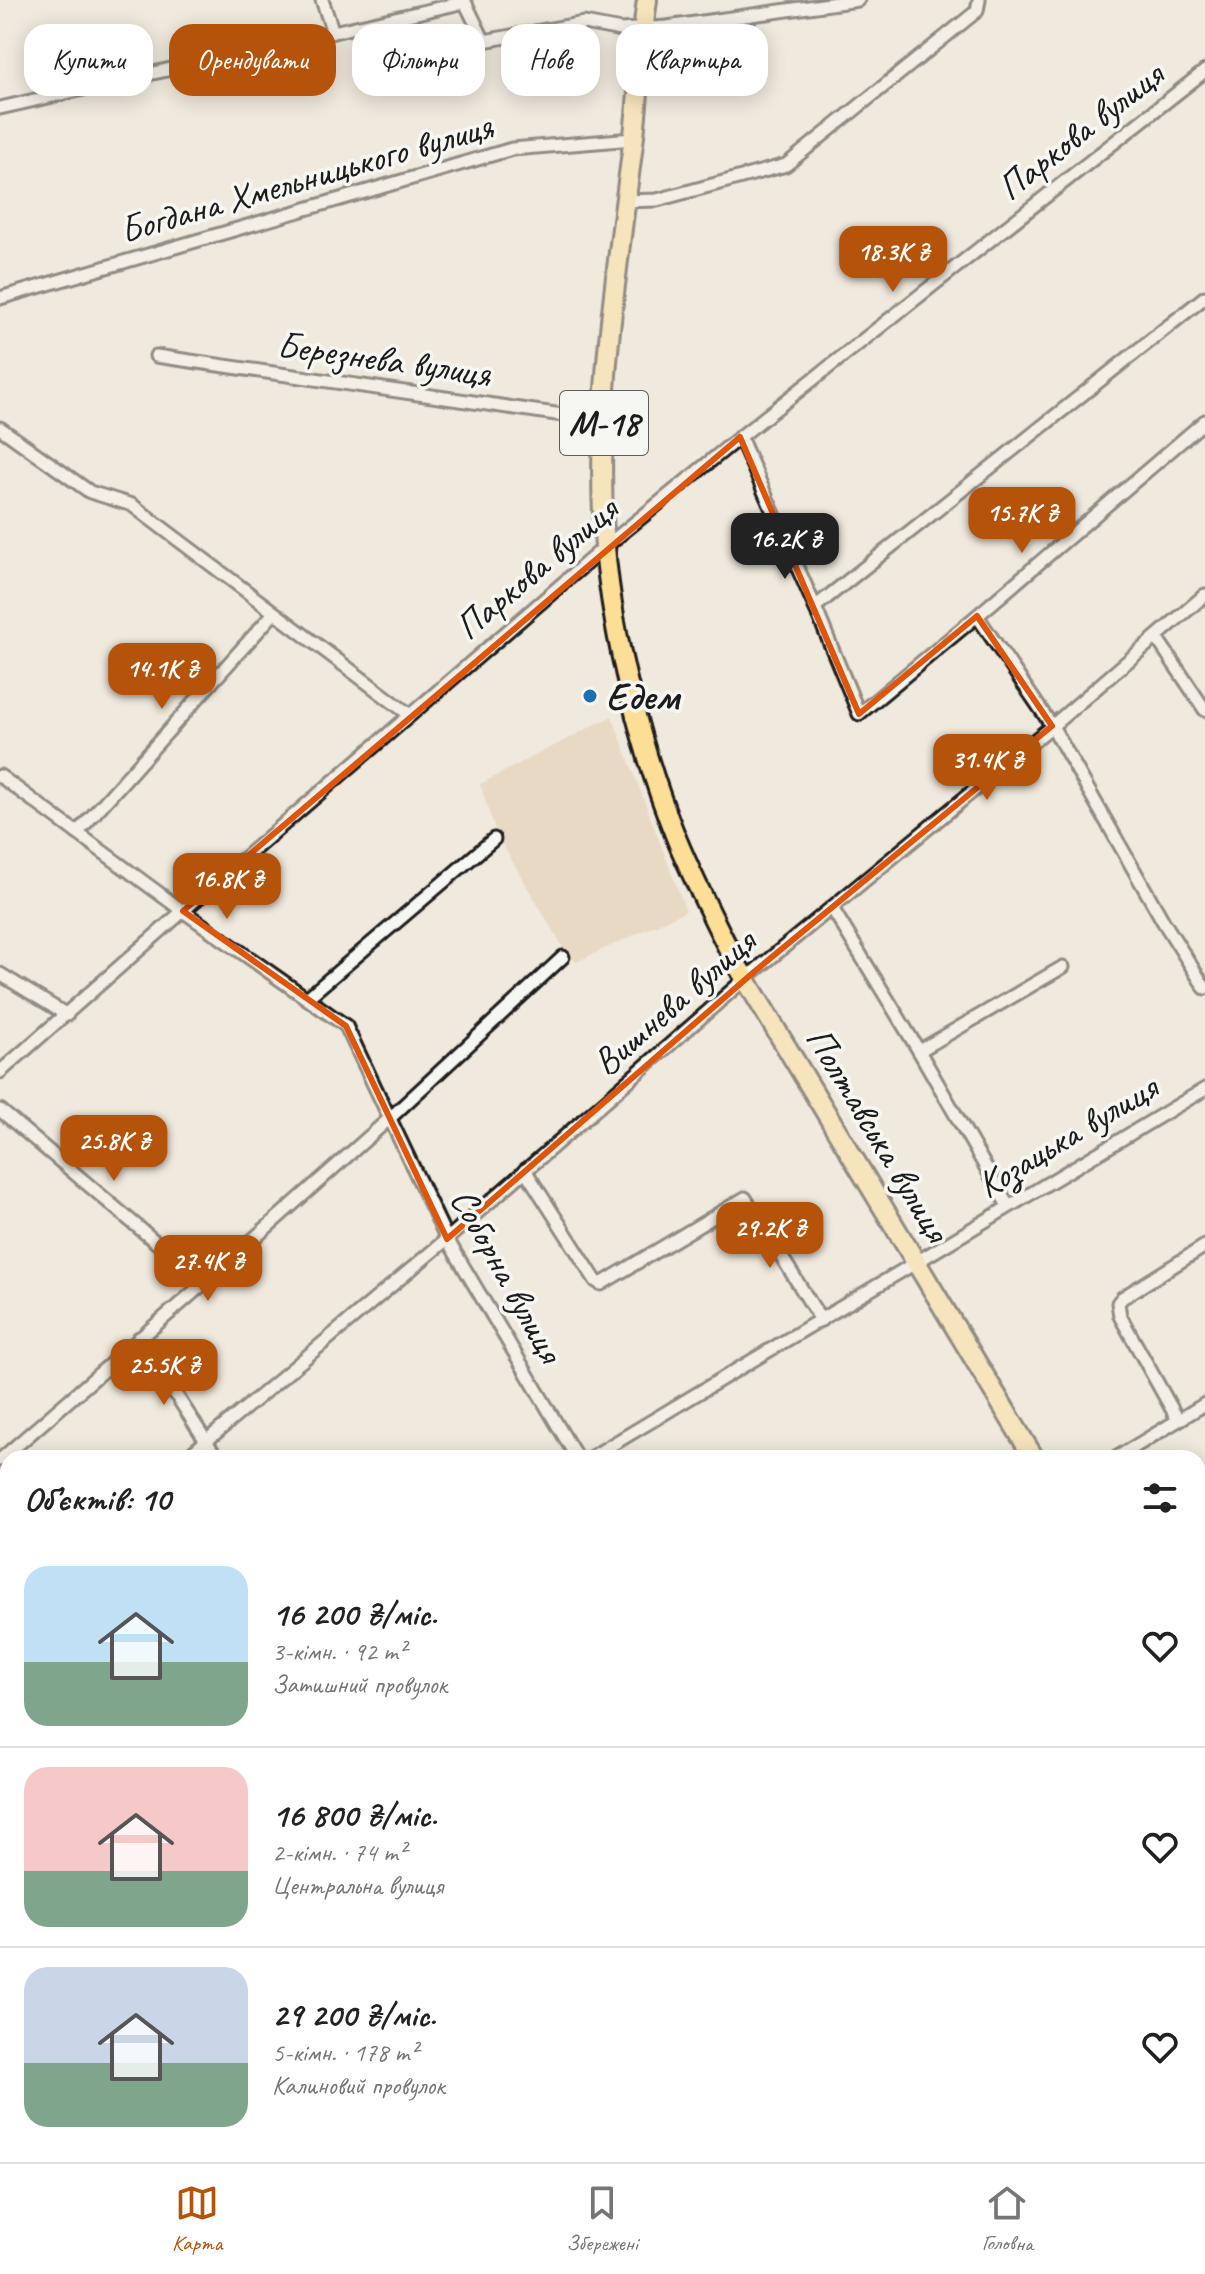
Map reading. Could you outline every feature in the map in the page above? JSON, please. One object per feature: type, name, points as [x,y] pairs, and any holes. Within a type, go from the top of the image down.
[{"type":"highway","name":"М-18","points":[[644,24],[647,0]]},
{"type":"highway","name":"М-18","points":[[605,547],[607,366],[637,96]]},
{"type":"highway","name":"Полтавська вулиця","points":[[605,547],[617,629],[632,694],[658,787],[698,888],[745,979],[1029,1450]]},
{"type":"street","points":[[322,0],[330,24]]},
{"type":"street","points":[[680,24],[858,0]]},
{"type":"street","points":[[625,201],[657,200],[786,165],[977,11],[979,0]]},
{"type":"street","points":[[336,31],[464,1],[484,41],[584,23],[616,29]]},
{"type":"street","points":[[0,108],[169,69]]},
{"type":"street","name":"Паркова вулиця","points":[[0,1072],[605,547],[1205,71]]},
{"type":"street","name":"Богдана Хмельницького вулиця","points":[[0,298],[512,149],[633,139]]},
{"type":"street","points":[[815,607],[1205,297]]},
{"type":"street","name":"Березнева вулиця","points":[[156,356],[604,421]]},
{"type":"street","points":[[740,437],[859,714],[1203,426]]},
{"type":"street","points":[[0,428],[90,492],[132,505],[410,715]]},
{"type":"street","name":"Вишнева вулиця","points":[[195,1450],[447,1239],[745,979],[1052,726],[1205,595]]},
{"type":"street","points":[[77,833],[274,613]]},
{"type":"street","points":[[977,616],[1052,726],[1163,921],[1205,988]]},
{"type":"street","points":[[1156,637],[1205,710]]},
{"type":"street","name":"Соборна вулиця","points":[[0,776],[346,1026],[447,1239],[572,1450]]},
{"type":"street","points":[[307,998],[494,839]]},
{"type":"street","points":[[832,908],[1008,1206]]},
{"type":"street","points":[[11,1450],[391,1117],[563,957]]},
{"type":"street","points":[[919,1051],[1063,967]]},
{"type":"street","points":[[0,974],[67,1015]]},
{"type":"street","name":"Козацька вулиця","points":[[603,1450],[1205,1089]]},
{"type":"street","points":[[0,1110],[204,1283]]},
{"type":"street","points":[[525,1170],[596,1281],[601,1284],[745,1198],[821,1320]]},
{"type":"street","points":[[1178,1420],[1120,1316],[1118,1303],[1205,1246]]},
{"type":"street","points":[[139,1338],[213,1450]]},
{"type":"street","points":[[1129,1450],[1205,1404]]},
{"type":"highlighted area","points":[[740,437],[859,714],[977,616],[1052,726],[755,971],[447,1239],[346,1026],[183,911]]},
{"type":"shaded area","points":[[612,716],[686,911],[576,962],[566,953],[497,835],[480,784]]},
{"type":"place","name":"Едем","points":[[590,696]]}]
